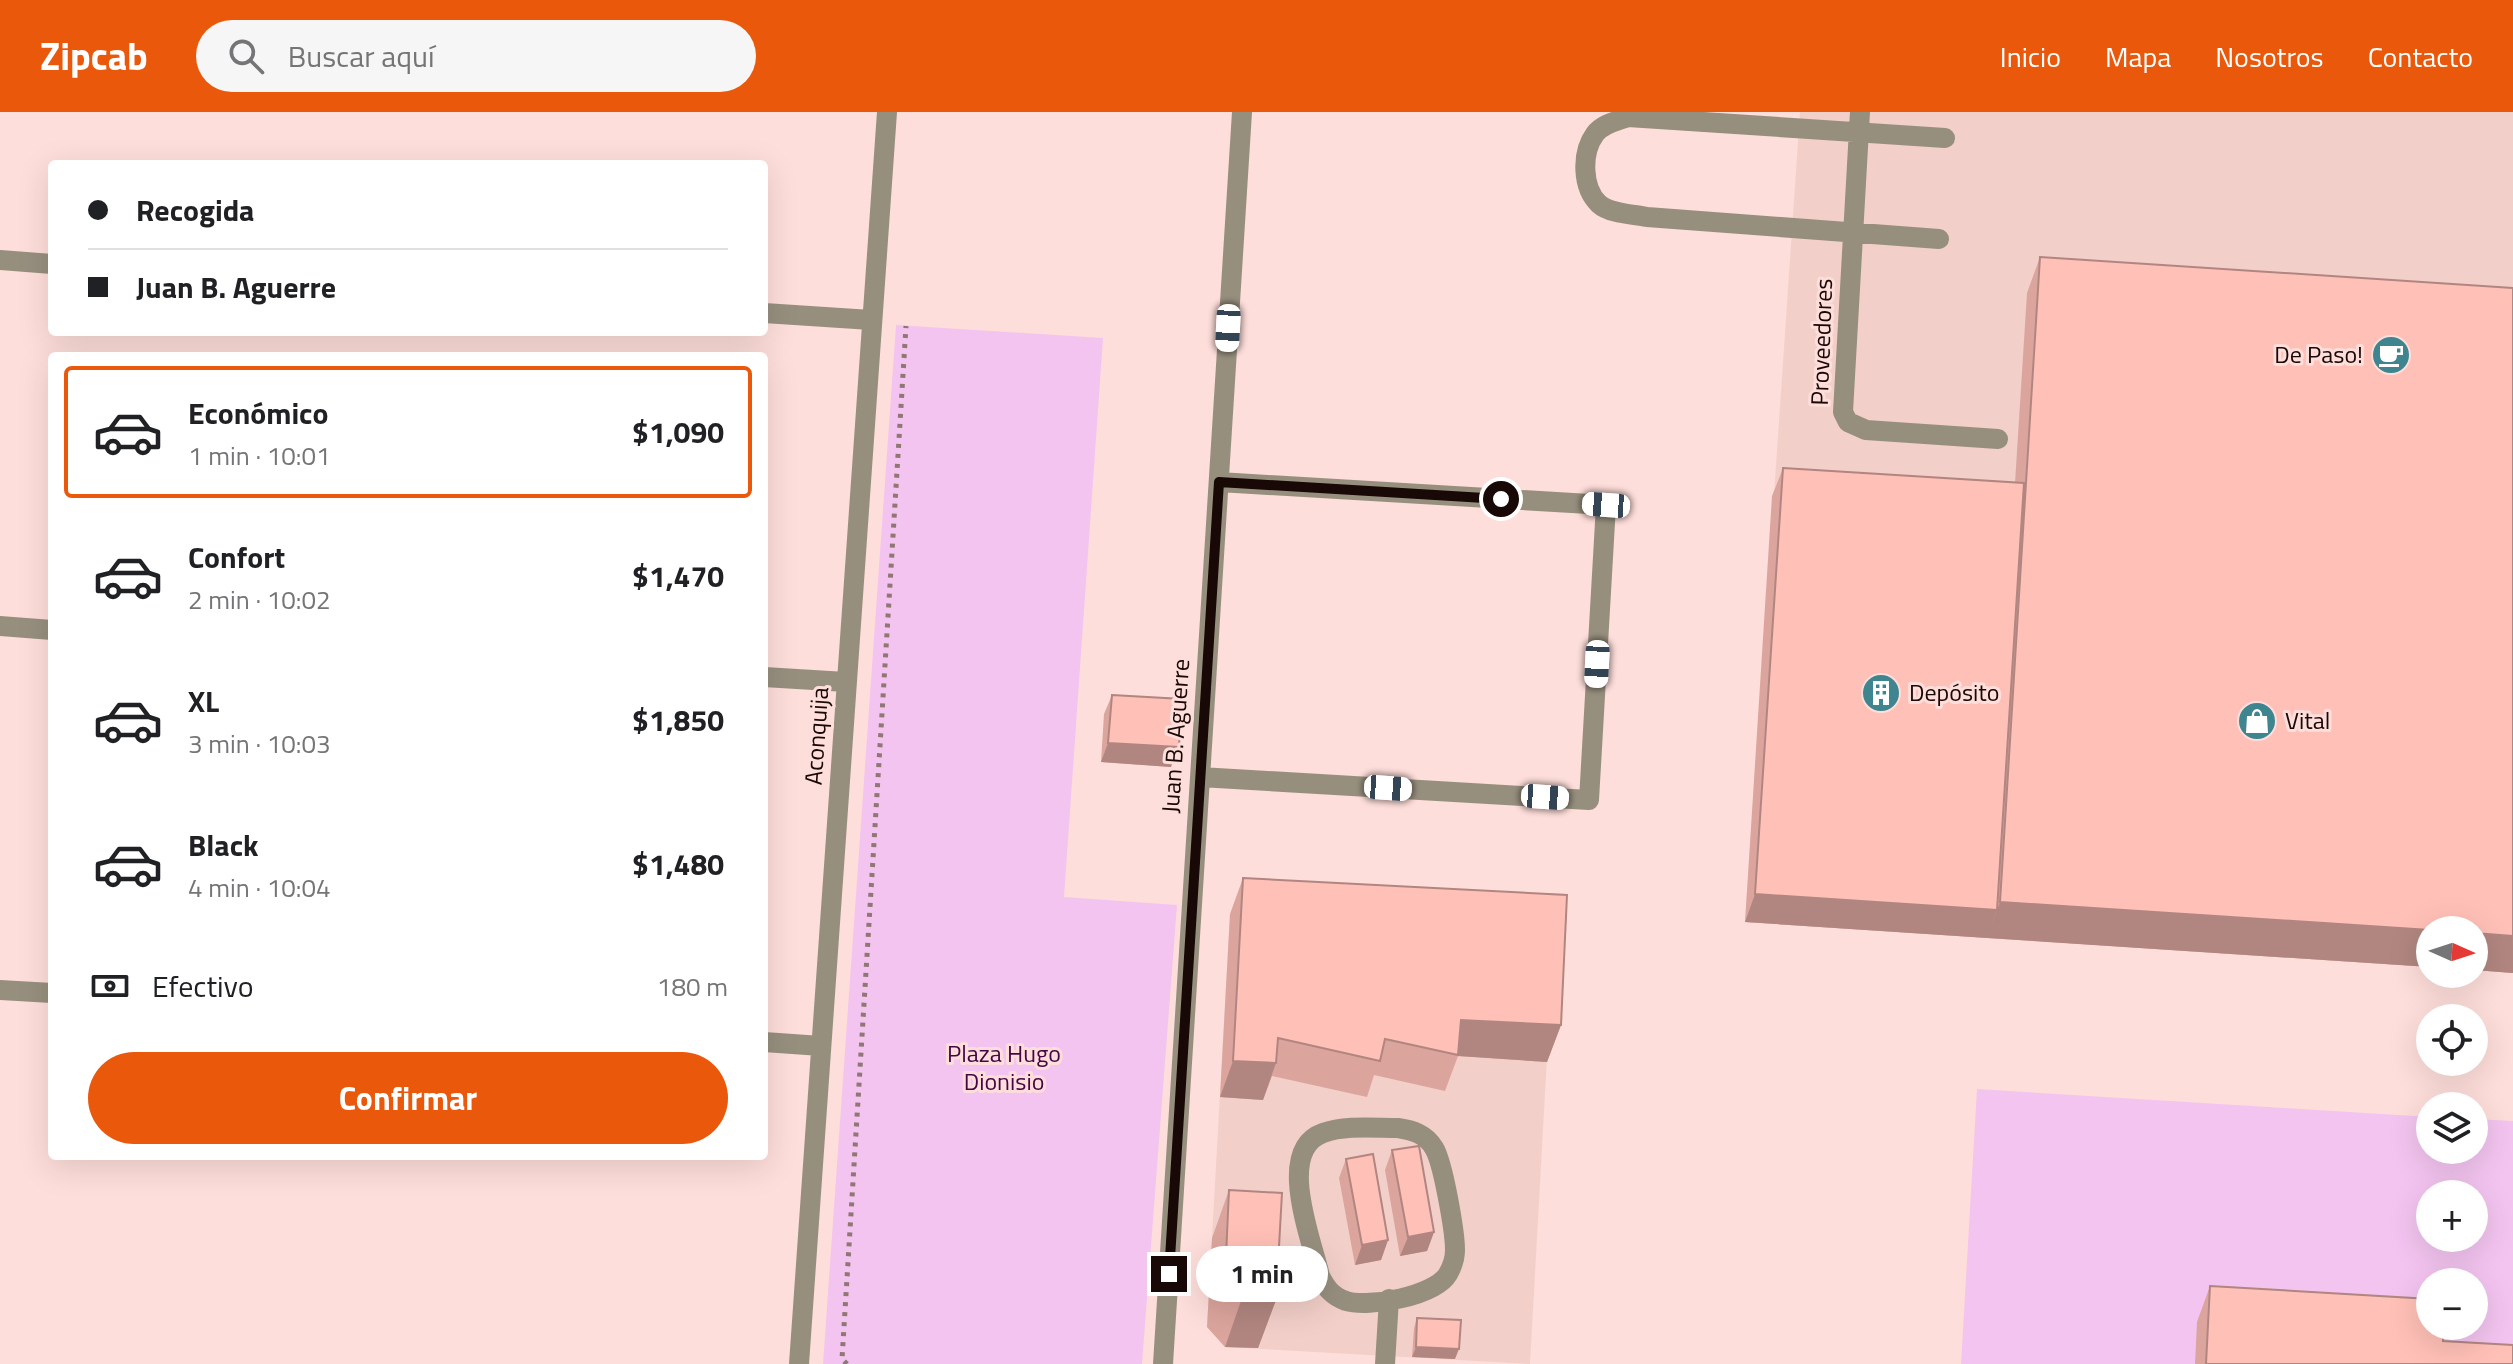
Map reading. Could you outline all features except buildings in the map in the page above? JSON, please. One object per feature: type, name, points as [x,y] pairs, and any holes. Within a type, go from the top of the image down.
[{"type":"street","name":"Aconquija","points":[[799,1364],[887,112]]},
{"type":"street","name":"Juan B. Aguerre","points":[[1163,1364],[1242,112]]},
{"type":"street","points":[[1939,239],[1647,217],[1621,212],[1601,206],[1587,188],[1586,166],[1595,134],[1610,123],[1628,117],[1859,122],[1945,138]]},
{"type":"street","name":"Proveedores","points":[[1859,122],[1843,412],[1848,422],[1866,430],[1998,439]]},
{"type":"street","points":[[0,260],[48,264]]},
{"type":"street","points":[[768,313],[871,320]]},
{"type":"street","points":[[1200,777],[1589,800],[1606,505],[1219,482]]},
{"type":"street","points":[[0,626],[48,630]]},
{"type":"street","points":[[768,677],[846,682]]},
{"type":"street","points":[[0,990],[48,993]]},
{"type":"street","points":[[768,1042],[821,1046]]},
{"type":"street","points":[[1412,1130],[1434,1146],[1440,1160],[1455,1249],[1454,1260],[1449,1273],[1431,1290],[1389,1299],[1358,1303],[1347,1301],[1326,1288],[1320,1276],[1297,1173],[1304,1147],[1325,1132],[1412,1130]]},
{"type":"street","points":[[1385,1364],[1389,1299]]},
{"type":"path","points":[[847,1364],[842,1359],[906,326]]},
{"type":"shaded area","points":[[1800,112],[2513,112],[2513,973],[2488,971],[2488,916],[2416,916],[2416,966],[1745,922]]},
{"type":"shaded area","points":[[1230,914],[1554,931],[1530,1364],[1225,1347],[1207,1327]]},
{"type":"green space","name":"Plaza Hugo Dionisio","points":[[896,325],[1103,338],[1064,897],[1177,905],[1142,1364],[823,1364]]},
{"type":"green space","points":[[1977,1089],[2416,1116],[2416,1164],[2488,1164],[2488,1120],[2513,1121],[2513,1364],[1961,1364]]},
{"type":"place","name":"De Paso!","points":[[2391,355]]},
{"type":"place","name":"Depósito","points":[[1881,693]]},
{"type":"place","name":"Vital","points":[[2257,721]]},
{"type":"route","points":[[1169,1274],[1219,482],[1501,499]]}]
